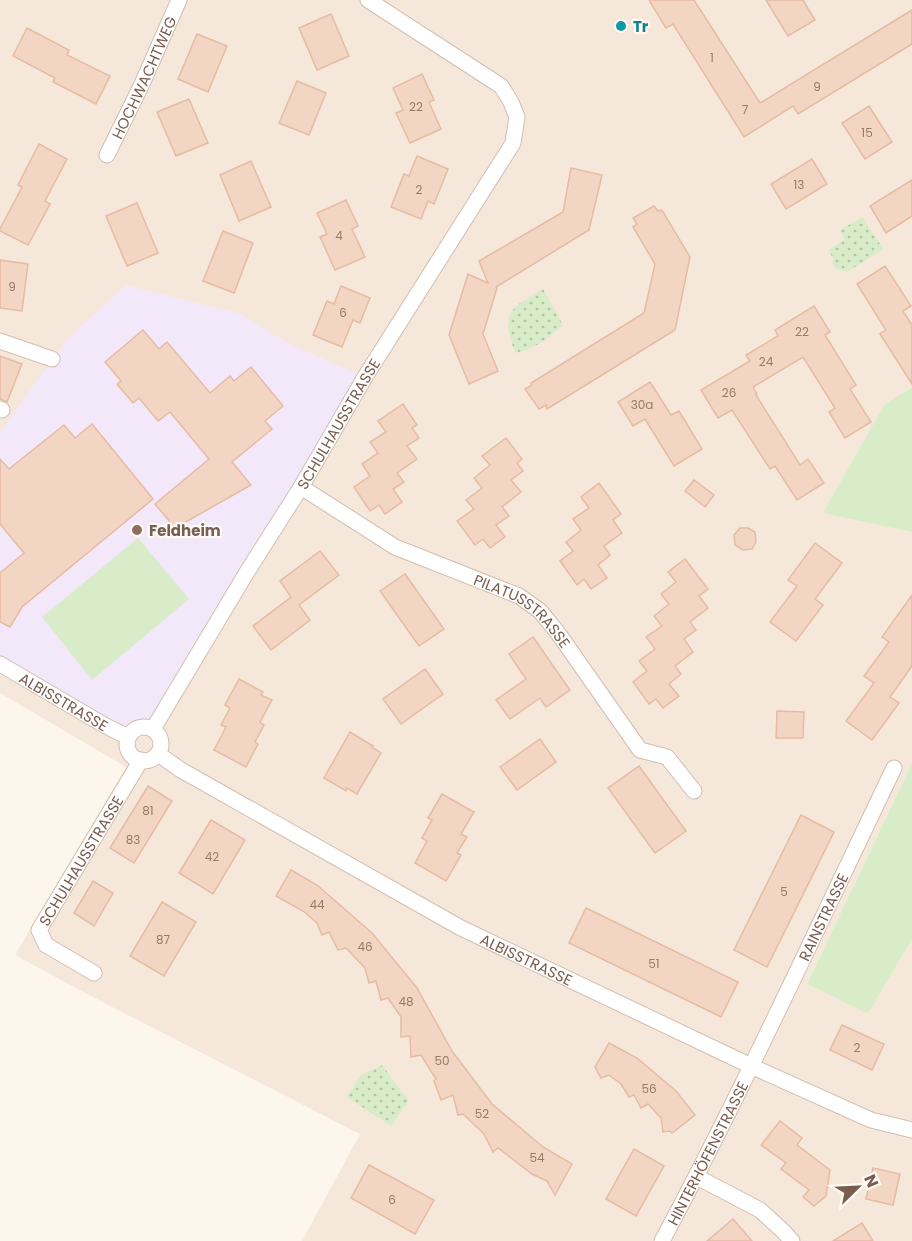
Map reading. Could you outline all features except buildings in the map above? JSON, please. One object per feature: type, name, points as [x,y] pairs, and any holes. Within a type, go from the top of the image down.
[{"type":"street","name":"HOCHWACHTWEG","points":[[107,155],[142,84],[179,0]]},
{"type":"street","name":"SCHULHAUSSTRASSE","points":[[153,729],[247,572],[302,487],[365,376],[513,143],[517,117],[512,102],[501,87],[368,0]]},
{"type":"street","points":[[0,341],[52,359]]},
{"type":"street","name":"PILATUSSTRASSE","points":[[302,487],[395,547],[519,596],[540,612],[558,633],[640,750],[667,757],[694,791]]},
{"type":"street","name":"ALBISSTRASSE","points":[[0,664],[128,737]]},
{"type":"street","points":[[138,728],[153,729],[160,739],[161,745],[158,753],[150,760],[137,760],[128,750],[128,737],[138,728]]},
{"type":"street","name":"ALBISSTRASSE","points":[[158,753],[181,770],[461,928],[751,1066],[871,1120],[912,1130]]},
{"type":"street","name":"SCHULHAUSSTRASSE","points":[[94,973],[46,945],[39,930],[141,760]]},
{"type":"street","name":"RAINSTRASSE","points":[[751,1066],[894,768]]},
{"type":"street","name":"HINTERHÖFENSTRASSE","points":[[662,1241],[697,1177],[751,1066]]},
{"type":"street","points":[[697,1177],[760,1210],[792,1241]]},
{"type":"shaded area","points":[[0,0],[912,0],[912,387],[884,405],[824,512],[912,532],[912,763],[807,984],[868,1014],[912,939],[912,1241],[302,1241],[360,1134],[15,955],[126,767],[0,693]]},
{"type":"shaded area","name":"Feldheim","points":[[125,285],[240,314],[291,345],[365,377],[153,729],[128,737],[0,664],[0,432],[66,341]]},
{"type":"green space","points":[[863,217],[883,249],[847,272],[835,268],[832,262],[834,259],[828,250],[845,239],[840,230]]},
{"type":"green space","points":[[543,289],[563,325],[541,343],[515,353],[508,320],[511,313],[515,307]]},
{"type":"green space","points":[[912,387],[912,532],[823,513],[884,405]]},
{"type":"green space","points":[[138,538],[189,599],[92,680],[42,617]]},
{"type":"green space","points":[[912,763],[912,939],[868,1014],[807,984]]},
{"type":"green space","points":[[382,1065],[409,1101],[391,1126],[347,1097],[361,1075]]},
{"type":"place","name":"Tr","points":[[621,26]]},
{"type":"place","name":"Feldheim","points":[[137,530]]}]
